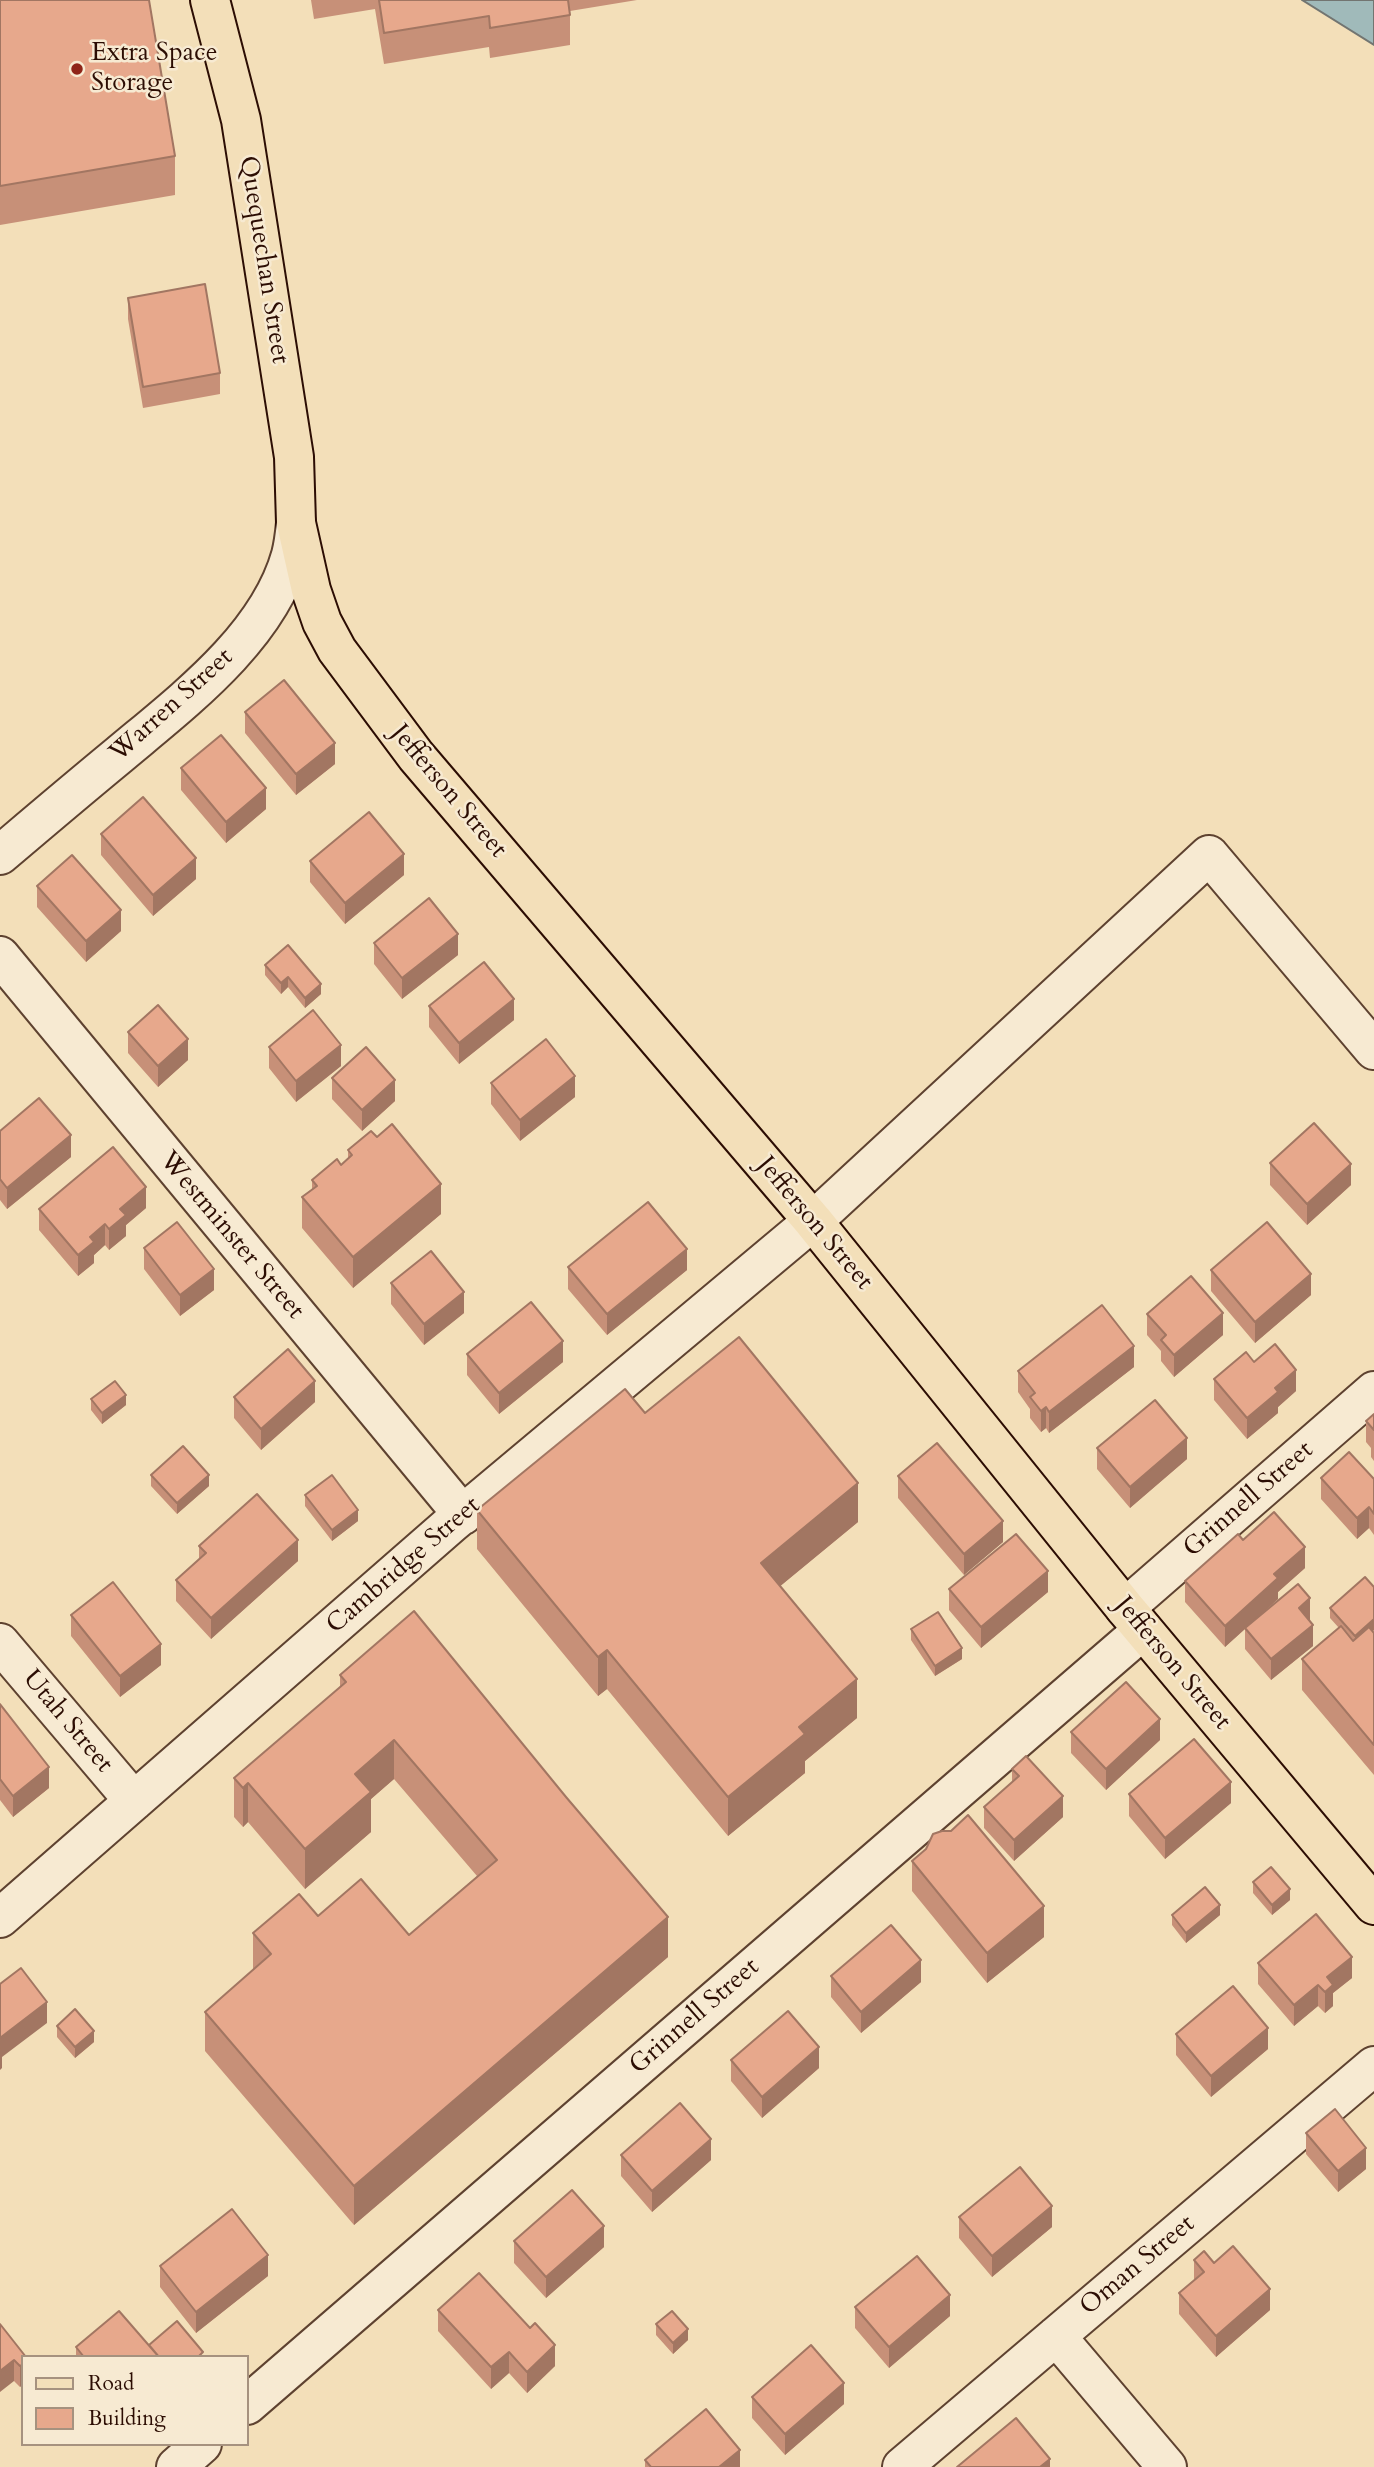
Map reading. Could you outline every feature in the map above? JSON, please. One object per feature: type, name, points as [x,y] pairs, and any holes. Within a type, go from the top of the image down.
[{"type":"main road","name":"Quequechan Street","points":[[210,0],[241,120],[294,457],[296,523]]},
{"type":"main road","name":"Jefferson Street","points":[[296,523],[311,590],[322,622],[337,650],[374,703],[430,773],[813,1220],[1134,1619],[1374,1905]]},
{"type":"street","name":"Warren Street","points":[[0,855],[175,709],[220,666],[254,625],[282,579],[292,554],[296,523]]},
{"type":"street","name":"Cambridge Street","points":[[0,1918],[463,1515],[813,1220],[1209,855],[1374,1050]]},
{"type":"street","name":"Westminster Street","points":[[0,956],[463,1515]]},
{"type":"street","name":"Grinnell Street","points":[[248,2404],[1134,1619],[1374,1391]]},
{"type":"street","name":"Utah Street","points":[[0,1643],[134,1801]]},
{"type":"street","name":"Oman Street","points":[[902,2467],[1374,2066]]},
{"type":"street","points":[[1056,2336],[1167,2467]]},
{"type":"street","points":[[176,2467],[200,2446]]},
{"type":"water","points":[[1302,0],[1374,0],[1374,45]]},
{"type":"building","name":"Extra Space Storage","points":[[0,0],[149,0],[175,156],[0,186]]},
{"type":"building","points":[[379,0],[568,0],[570,15],[490,28],[489,16],[384,33]]},
{"type":"building","points":[[205,284],[220,373],[143,387],[128,298]]},
{"type":"building","points":[[284,680],[335,743],[296,774],[245,712]]},
{"type":"building","points":[[221,735],[266,788],[226,822],[181,768]]},
{"type":"building","points":[[143,797],[196,858],[153,895],[101,834]]},
{"type":"building","points":[[369,812],[404,854],[345,903],[310,861]]},
{"type":"building","points":[[72,855],[121,910],[86,941],[37,886]]},
{"type":"building","points":[[429,898],[458,934],[402,978],[374,943]]},
{"type":"building","points":[[288,945],[321,984],[305,998],[288,977],[281,983],[265,965]]},
{"type":"building","points":[[484,962],[514,999],[459,1043],[429,1006]]},
{"type":"building","points":[[158,1005],[188,1039],[158,1066],[128,1032]]},
{"type":"building","points":[[313,1010],[341,1045],[296,1081],[269,1047]]},
{"type":"building","points":[[546,1039],[575,1076],[520,1120],[491,1083]]},
{"type":"building","points":[[366,1047],[395,1080],[362,1110],[332,1078]]},
{"type":"building","points":[[39,1098],[71,1135],[7,1188],[0,1179],[0,1131]]},
{"type":"building","points":[[1314,1123],[1351,1164],[1307,1204],[1270,1163]]},
{"type":"building","points":[[392,1124],[441,1184],[353,1257],[302,1197],[317,1186],[312,1180],[337,1159],[341,1165],[352,1155],[348,1150],[371,1131],[377,1137]]},
{"type":"building","points":[[113,1147],[146,1187],[120,1209],[126,1215],[109,1229],[105,1224],[90,1237],[94,1242],[78,1255],[39,1209]]},
{"type":"building","points":[[648,1202],[687,1249],[607,1314],[568,1267]]},
{"type":"building","points":[[177,1222],[214,1269],[180,1295],[144,1248]]},
{"type":"building","points":[[1267,1222],[1311,1274],[1255,1322],[1211,1270]]},
{"type":"building","points":[[431,1251],[464,1292],[424,1324],[391,1283]]},
{"type":"building","points":[[1191,1276],[1223,1313],[1174,1355],[1161,1340],[1166,1335],[1147,1314]]},
{"type":"building","points":[[531,1302],[563,1341],[499,1393],[467,1354]]},
{"type":"building","points":[[1102,1305],[1134,1346],[1049,1412],[1046,1407],[1041,1411],[1030,1397],[1035,1393],[1018,1371]]},
{"type":"building","points":[[739,1337],[858,1483],[761,1563],[857,1679],[799,1727],[805,1734],[728,1797],[607,1650],[598,1657],[477,1510],[625,1389],[645,1413]]},
{"type":"building","points":[[1275,1344],[1296,1370],[1275,1388],[1278,1392],[1247,1418],[1214,1379],[1246,1352],[1254,1362]]},
{"type":"building","points":[[288,1349],[315,1381],[261,1429],[234,1397]]},
{"type":"building","points":[[115,1381],[126,1395],[102,1413],[91,1399]]},
{"type":"building","points":[[1155,1400],[1187,1438],[1130,1487],[1097,1448]]},
{"type":"building","points":[[1374,1414],[1374,1430],[1366,1421]]},
{"type":"building","points":[[937,1443],[1003,1521],[964,1554],[898,1476]]},
{"type":"building","points":[[183,1446],[209,1475],[177,1503],[151,1475]]},
{"type":"building","points":[[1349,1452],[1374,1479],[1374,1514],[1369,1507],[1357,1518],[1321,1478]]},
{"type":"building","points":[[332,1475],[358,1510],[332,1530],[305,1495]]},
{"type":"building","points":[[257,1494],[298,1540],[211,1618],[176,1580],[206,1553],[199,1546]]},
{"type":"building","points":[[1274,1512],[1305,1547],[1274,1574],[1278,1578],[1225,1626],[1185,1581],[1238,1534],[1243,1540]]},
{"type":"building","points":[[1016,1534],[1048,1571],[981,1627],[949,1589]]},
{"type":"building","points":[[1365,1577],[1374,1587],[1374,1619],[1355,1636],[1330,1608]]},
{"type":"building","points":[[113,1582],[161,1644],[120,1676],[71,1615]]},
{"type":"building","points":[[1298,1584],[1310,1598],[1299,1608],[1313,1625],[1271,1659],[1245,1628]]},
{"type":"building","points":[[414,1611],[668,1917],[354,2186],[205,2012],[271,1954],[253,1933],[299,1894],[318,1916],[361,1879],[409,1935],[497,1860],[394,1740],[355,1774],[371,1792],[305,1849],[248,1783],[243,1788],[234,1778],[346,1682],[340,1675]]},
{"type":"building","points":[[938,1612],[962,1648],[935,1666],[911,1629]]},
{"type":"building","points":[[1341,1626],[1353,1641],[1369,1627],[1374,1633],[1374,1745],[1302,1659]]},
{"type":"building","points":[[1126,1682],[1160,1719],[1106,1769],[1071,1732]]},
{"type":"building","points":[[0,1704],[49,1767],[13,1796],[0,1779]]},
{"type":"building","points":[[1194,1739],[1231,1782],[1165,1838],[1129,1794]]},
{"type":"building","points":[[1026,1756],[1063,1796],[1014,1840],[984,1807],[1019,1776],[1012,1769]]},
{"type":"building","points":[[968,1815],[1044,1906],[987,1953],[912,1861],[926,1849],[933,1834],[951,1831]]},
{"type":"building","points":[[1271,1867],[1290,1889],[1272,1905],[1253,1882]]},
{"type":"building","points":[[1205,1887],[1220,1905],[1186,1933],[1172,1915]]},
{"type":"building","points":[[1316,1914],[1352,1957],[1327,1977],[1333,1985],[1325,1992],[1318,1985],[1294,2005],[1258,1963]]},
{"type":"building","points":[[891,1925],[921,1960],[861,2012],[831,1976]]},
{"type":"building","points":[[21,1968],[47,2002],[0,2038],[0,1984]]},
{"type":"building","points":[[1233,1986],[1268,2028],[1211,2076],[1176,2034]]},
{"type":"building","points":[[75,2009],[94,2031],[75,2047],[57,2026]]},
{"type":"building","points":[[788,2011],[819,2047],[762,2097],[731,2060]]},
{"type":"building","points":[[680,2103],[711,2139],[652,2191],[621,2155]]},
{"type":"building","points":[[1335,2109],[1366,2148],[1338,2171],[1306,2133]]},
{"type":"building","points":[[1020,2167],[1052,2206],[992,2256],[959,2217]]},
{"type":"building","points":[[572,2190],[604,2226],[546,2277],[514,2241]]},
{"type":"building","points":[[232,2209],[268,2255],[196,2312],[160,2266]]},
{"type":"building","points":[[1233,2246],[1270,2289],[1216,2336],[1179,2293],[1204,2272],[1194,2260],[1204,2251],[1214,2263]]},
{"type":"building","points":[[917,2256],[950,2295],[889,2347],[855,2307]]},
{"type":"building","points":[[479,2273],[530,2328],[535,2323],[555,2345],[527,2372],[509,2352],[491,2367],[438,2310]]},
{"type":"building","points":[[119,2311],[157,2355],[82,2355],[76,2347]]},
{"type":"building","points":[[672,2311],[688,2329],[673,2343],[656,2324]]},
{"type":"building","points":[[177,2321],[203,2352],[200,2355],[157,2355],[149,2345]]},
{"type":"building","points":[[0,2324],[24,2355],[21,2355],[20,2366],[14,2360],[0,2371]]},
{"type":"building","points":[[811,2345],[844,2383],[785,2434],[752,2397]]},
{"type":"building","points":[[706,2409],[740,2450],[719,2467],[651,2467],[645,2460]]},
{"type":"building","points":[[1016,2418],[1050,2459],[1040,2467],[957,2467]]},
{"type":"place","name":"Extra Space Storage","points":[[77,69]]}]
